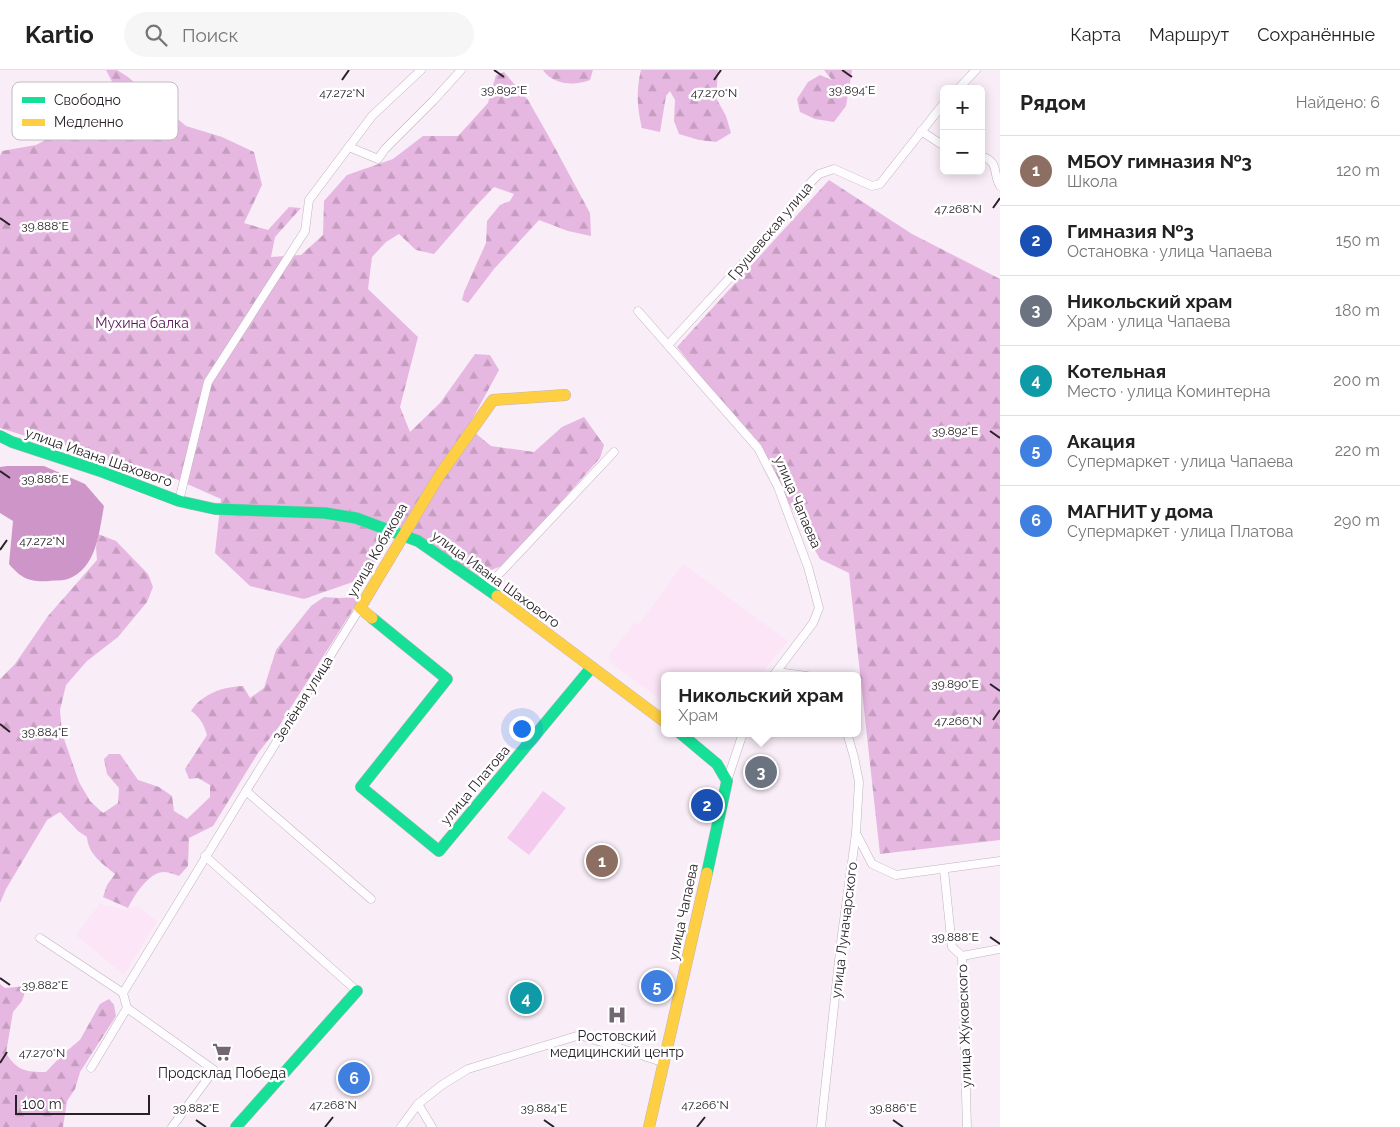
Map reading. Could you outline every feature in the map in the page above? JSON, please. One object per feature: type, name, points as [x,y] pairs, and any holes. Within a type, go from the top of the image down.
[{"type":"main road","name":"улица Кобякова","points":[[439,852],[360,787],[447,679],[360,608],[402,534],[473,425],[492,400],[565,395]]},
{"type":"main road","name":"улица Ивана Шахового","points":[[0,436],[12,442],[179,501],[215,509],[325,513],[356,518],[402,534],[436,552],[661,719]]},
{"type":"main road","name":"улица Платова","points":[[439,852],[591,668]]},
{"type":"main road","points":[[685,737],[717,764],[727,781]]},
{"type":"main road","name":"улица Чапаева","points":[[649,1127],[665,1063],[727,781]]},
{"type":"main road","points":[[236,1127],[357,991]]},
{"type":"street","points":[[179,501],[208,382],[305,231],[309,200],[372,116],[421,70]]},
{"type":"street","points":[[349,147],[378,159],[385,148],[413,122],[461,70]]},
{"type":"street","points":[[962,85],[976,70]]},
{"type":"street","name":"Грушевская улица","points":[[668,345],[749,258],[819,174],[834,169],[872,186],[880,184],[940,108]]},
{"type":"street","points":[[921,131],[940,143]]},
{"type":"street","points":[[985,157],[991,159],[995,166],[1000,186]]},
{"type":"street","name":"улица Чапаева","points":[[638,311],[758,448],[778,487],[808,567],[819,608],[813,623],[776,672]]},
{"type":"street","points":[[486,588],[614,452]]},
{"type":"street","name":"Зелёная улица","points":[[123,993],[205,856],[360,608]]},
{"type":"street","name":"улица Чапаева","points":[[727,781],[742,737]]},
{"type":"street","name":"улица Луначарского","points":[[821,1127],[856,832],[859,782],[848,737]]},
{"type":"street","points":[[246,790],[371,899]]},
{"type":"street","points":[[856,832],[872,864],[896,875],[1000,861]]},
{"type":"street","points":[[205,856],[357,991]]},
{"type":"street","name":"улица Жуковского","points":[[944,870],[952,947],[962,956],[967,1127]]},
{"type":"street","points":[[40,938],[123,993],[127,1008],[214,1070],[172,1127]]},
{"type":"street","points":[[962,956],[1000,950]]},
{"type":"street","points":[[91,1068],[127,1008]]},
{"type":"street","points":[[402,1127],[418,1104],[468,1068],[580,1035],[665,1063]]},
{"type":"street","points":[[418,1104],[432,1127]]},
{"type":"shaded area","points":[[44,466],[85,484],[104,506],[95,548],[91,558],[78,574],[66,580],[36,581],[22,576],[9,564],[13,521],[0,513],[0,467]]},
{"type":"shaded area","points":[[683,564],[788,641],[762,672],[661,672],[661,700],[610,662],[609,654],[635,623],[639,624]]},
{"type":"shaded area","points":[[543,791],[566,808],[529,855],[507,838]]},
{"type":"shaded area","points":[[100,904],[125,909],[138,906],[157,921],[124,975],[76,935]]},
{"type":"green space","name":"Мухина балка","points":[[106,70],[117,70],[134,82],[112,82]]},
{"type":"green space","points":[[543,70],[593,70],[590,80],[578,83],[565,83],[552,79]]},
{"type":"green space","points":[[641,70],[718,70],[716,98],[726,116],[731,133],[716,142],[699,140],[679,134],[674,121],[675,100],[670,91],[666,96],[660,132],[642,128],[638,99]]},
{"type":"green space","points":[[824,70],[852,70],[846,106],[834,122],[815,119],[800,112],[797,99],[808,82],[820,75],[832,80]]},
{"type":"green space","name":"Мухина балка","points":[[504,72],[528,100],[590,213],[591,236],[568,231],[539,220],[494,269],[468,303],[462,300],[486,243],[487,221],[500,205],[510,201],[514,194],[494,187],[434,254],[416,250],[399,234],[386,242],[372,257],[368,289],[418,337],[400,407],[410,432],[440,403],[475,354],[490,355],[499,370],[468,427],[491,446],[534,452],[562,427],[584,417],[604,445],[600,458],[506,564],[477,576],[395,528],[367,577],[304,599],[250,586],[215,553],[221,499],[176,479],[81,453],[56,441],[32,438],[0,428],[0,156],[2,151],[36,145],[45,140],[178,140],[178,119],[186,126],[222,137],[254,152],[262,185],[244,223],[268,230],[289,207],[301,208],[275,237],[271,257],[301,255],[323,235],[324,201],[347,175],[393,159],[423,136],[458,136],[488,103],[496,75]]},
{"type":"green space","points":[[829,180],[912,234],[1000,279],[1000,840],[880,854],[849,573],[820,559],[758,448],[677,347]]},
{"type":"green space","points":[[98,534],[116,541],[148,574],[153,587],[147,602],[118,637],[87,661],[66,685],[60,710],[62,733],[79,782],[90,801],[103,813],[118,803],[119,788],[107,774],[104,759],[109,754],[120,754],[138,780],[159,787],[172,796],[174,811],[187,819],[210,797],[210,785],[198,778],[189,779],[185,769],[207,735],[197,716],[191,711],[207,695],[221,690],[243,686],[250,698],[264,688],[276,650],[311,606],[324,597],[361,597],[277,729],[258,753],[213,826],[189,838],[188,866],[179,876],[163,872],[152,876],[138,892],[128,908],[103,897],[107,885],[115,874],[93,854],[87,837],[78,831],[60,812],[47,820],[6,889],[0,903],[0,679],[15,664],[48,616],[97,560]]},
{"type":"green space","points":[[0,984],[5,988],[27,986],[22,1001],[13,1012],[6,1053],[14,1064],[27,1071],[46,1072],[80,1040],[100,1004],[109,999],[114,1005],[116,1016],[80,1072],[75,1089],[67,1101],[63,1127],[0,1127]]},
{"type":"traffic: fast","points":[[0,436],[12,442],[100,471],[179,501],[215,509],[325,513],[356,518],[418,541],[497,596]]},
{"type":"traffic: fast","points":[[372,618],[447,679],[361,787],[439,851],[591,668]]},
{"type":"traffic: fast","points":[[685,737],[717,764],[727,781],[707,873]]},
{"type":"traffic: fast","points":[[236,1127],[357,991]]},
{"type":"traffic: slow","points":[[372,618],[360,608],[439,476],[493,400],[565,395]]},
{"type":"traffic: slow","points":[[497,596],[661,719]]},
{"type":"traffic: slow","points":[[649,1127],[707,873]]},
{"type":"place","name":"Никольский храм","points":[[761,772]]},
{"type":"place","name":"Гимназия №3","points":[[707,805]]},
{"type":"place","name":"МБОУ гимназия №3","points":[[602,861]]},
{"type":"place","name":"Акация","points":[[657,986]]},
{"type":"place","name":"Котельная","points":[[526,998]]},
{"type":"place","name":"Ростовский медицинский центр","points":[[617,1015]]},
{"type":"place","name":"Продсклад Победа","points":[[222,1052]]},
{"type":"place","name":"МАГНИТ у дома","points":[[354,1078]]}]
